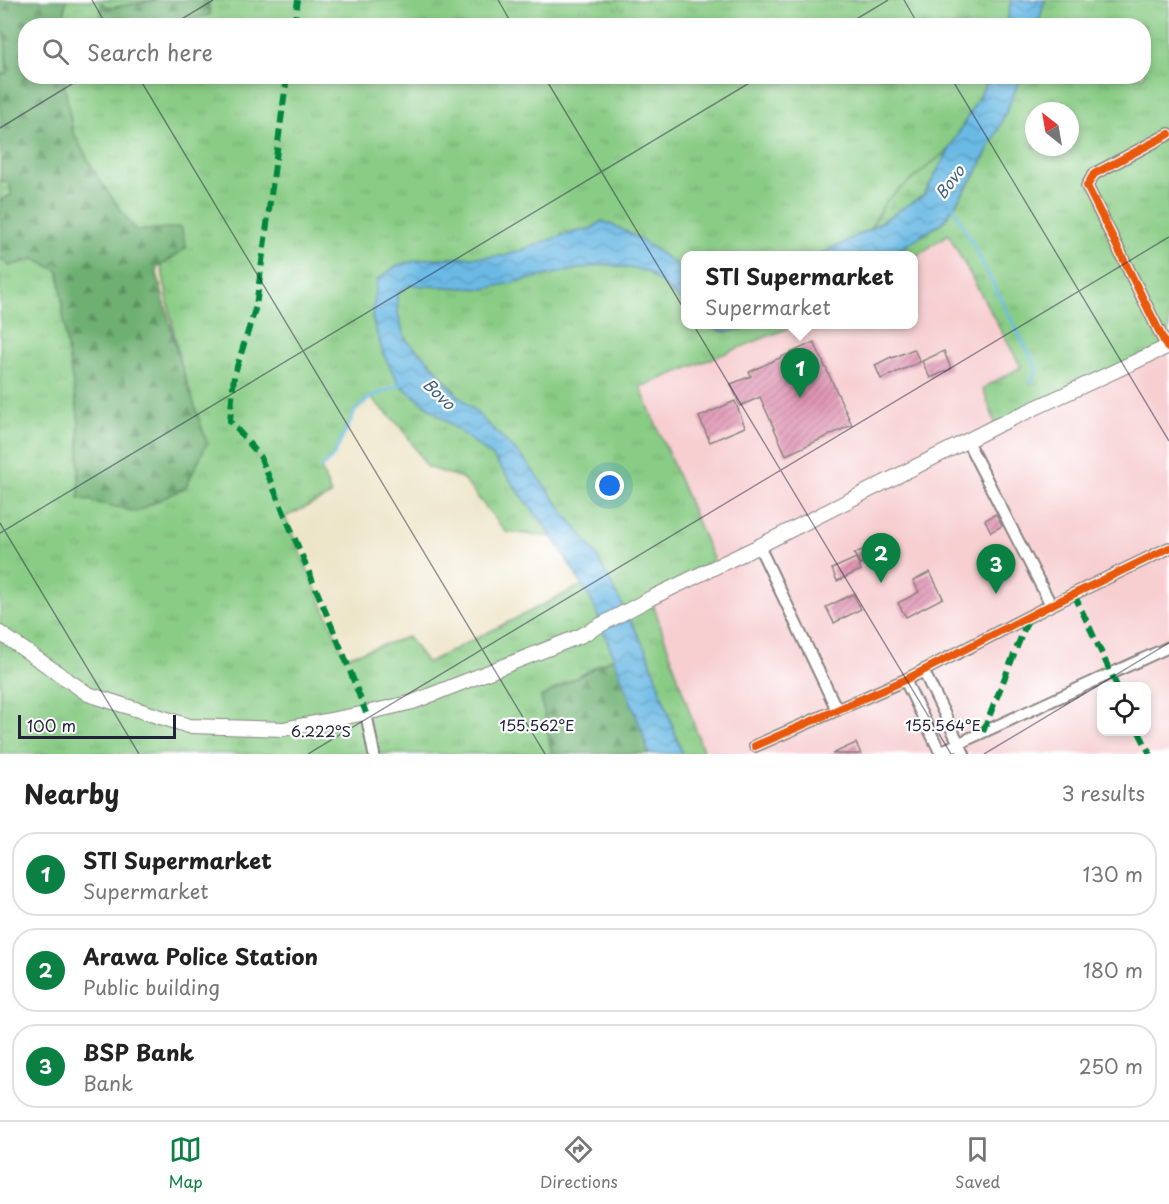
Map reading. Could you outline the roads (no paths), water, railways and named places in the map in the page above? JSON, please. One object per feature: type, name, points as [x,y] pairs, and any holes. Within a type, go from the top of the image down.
[{"type":"main road","points":[[0,633],[88,694],[189,726],[283,729],[413,702],[580,636],[967,441],[1168,346]]},
{"type":"street","points":[[1168,346],[1087,186],[1094,174],[1169,134]]},
{"type":"street","points":[[967,441],[1051,605]]},
{"type":"street","points":[[759,546],[837,710]]},
{"type":"street","points":[[755,746],[905,680],[1169,548]]},
{"type":"street","points":[[905,680],[940,753],[1169,647]]},
{"type":"street","points":[[923,670],[964,754]]},
{"type":"street","points":[[366,713],[374,754]]},
{"type":"water","points":[[1011,0],[1045,0],[1040,18],[1008,18]]},
{"type":"water","name":"Bovo","points":[[986,84],[1018,84],[975,175],[943,222],[897,251],[827,251],[870,229],[924,195]]},
{"type":"water","name":"Bovo","points":[[602,221],[613,225],[681,268],[681,301],[647,271],[605,264],[484,289],[410,285],[397,294],[398,314],[405,339],[428,360],[454,391],[525,460],[595,553],[648,654],[682,754],[649,754],[593,603],[553,537],[493,457],[400,385],[384,356],[372,318],[377,280],[398,265],[425,259],[505,256],[566,234],[591,229]]},
{"type":"water","points":[[717,329],[739,329],[725,331]]},
{"type":"waterway","name":"Bovo","points":[[952,204],[1037,369],[1031,382]]},
{"type":"waterway","points":[[321,468],[334,455],[356,410],[371,397],[401,384]]},
{"type":"place","name":"STI Supermarket","points":[[800,398]]},
{"type":"place","name":"Arawa Police Station","points":[[881,583]]},
{"type":"place","name":"BSP Bank","points":[[996,594]]}]
